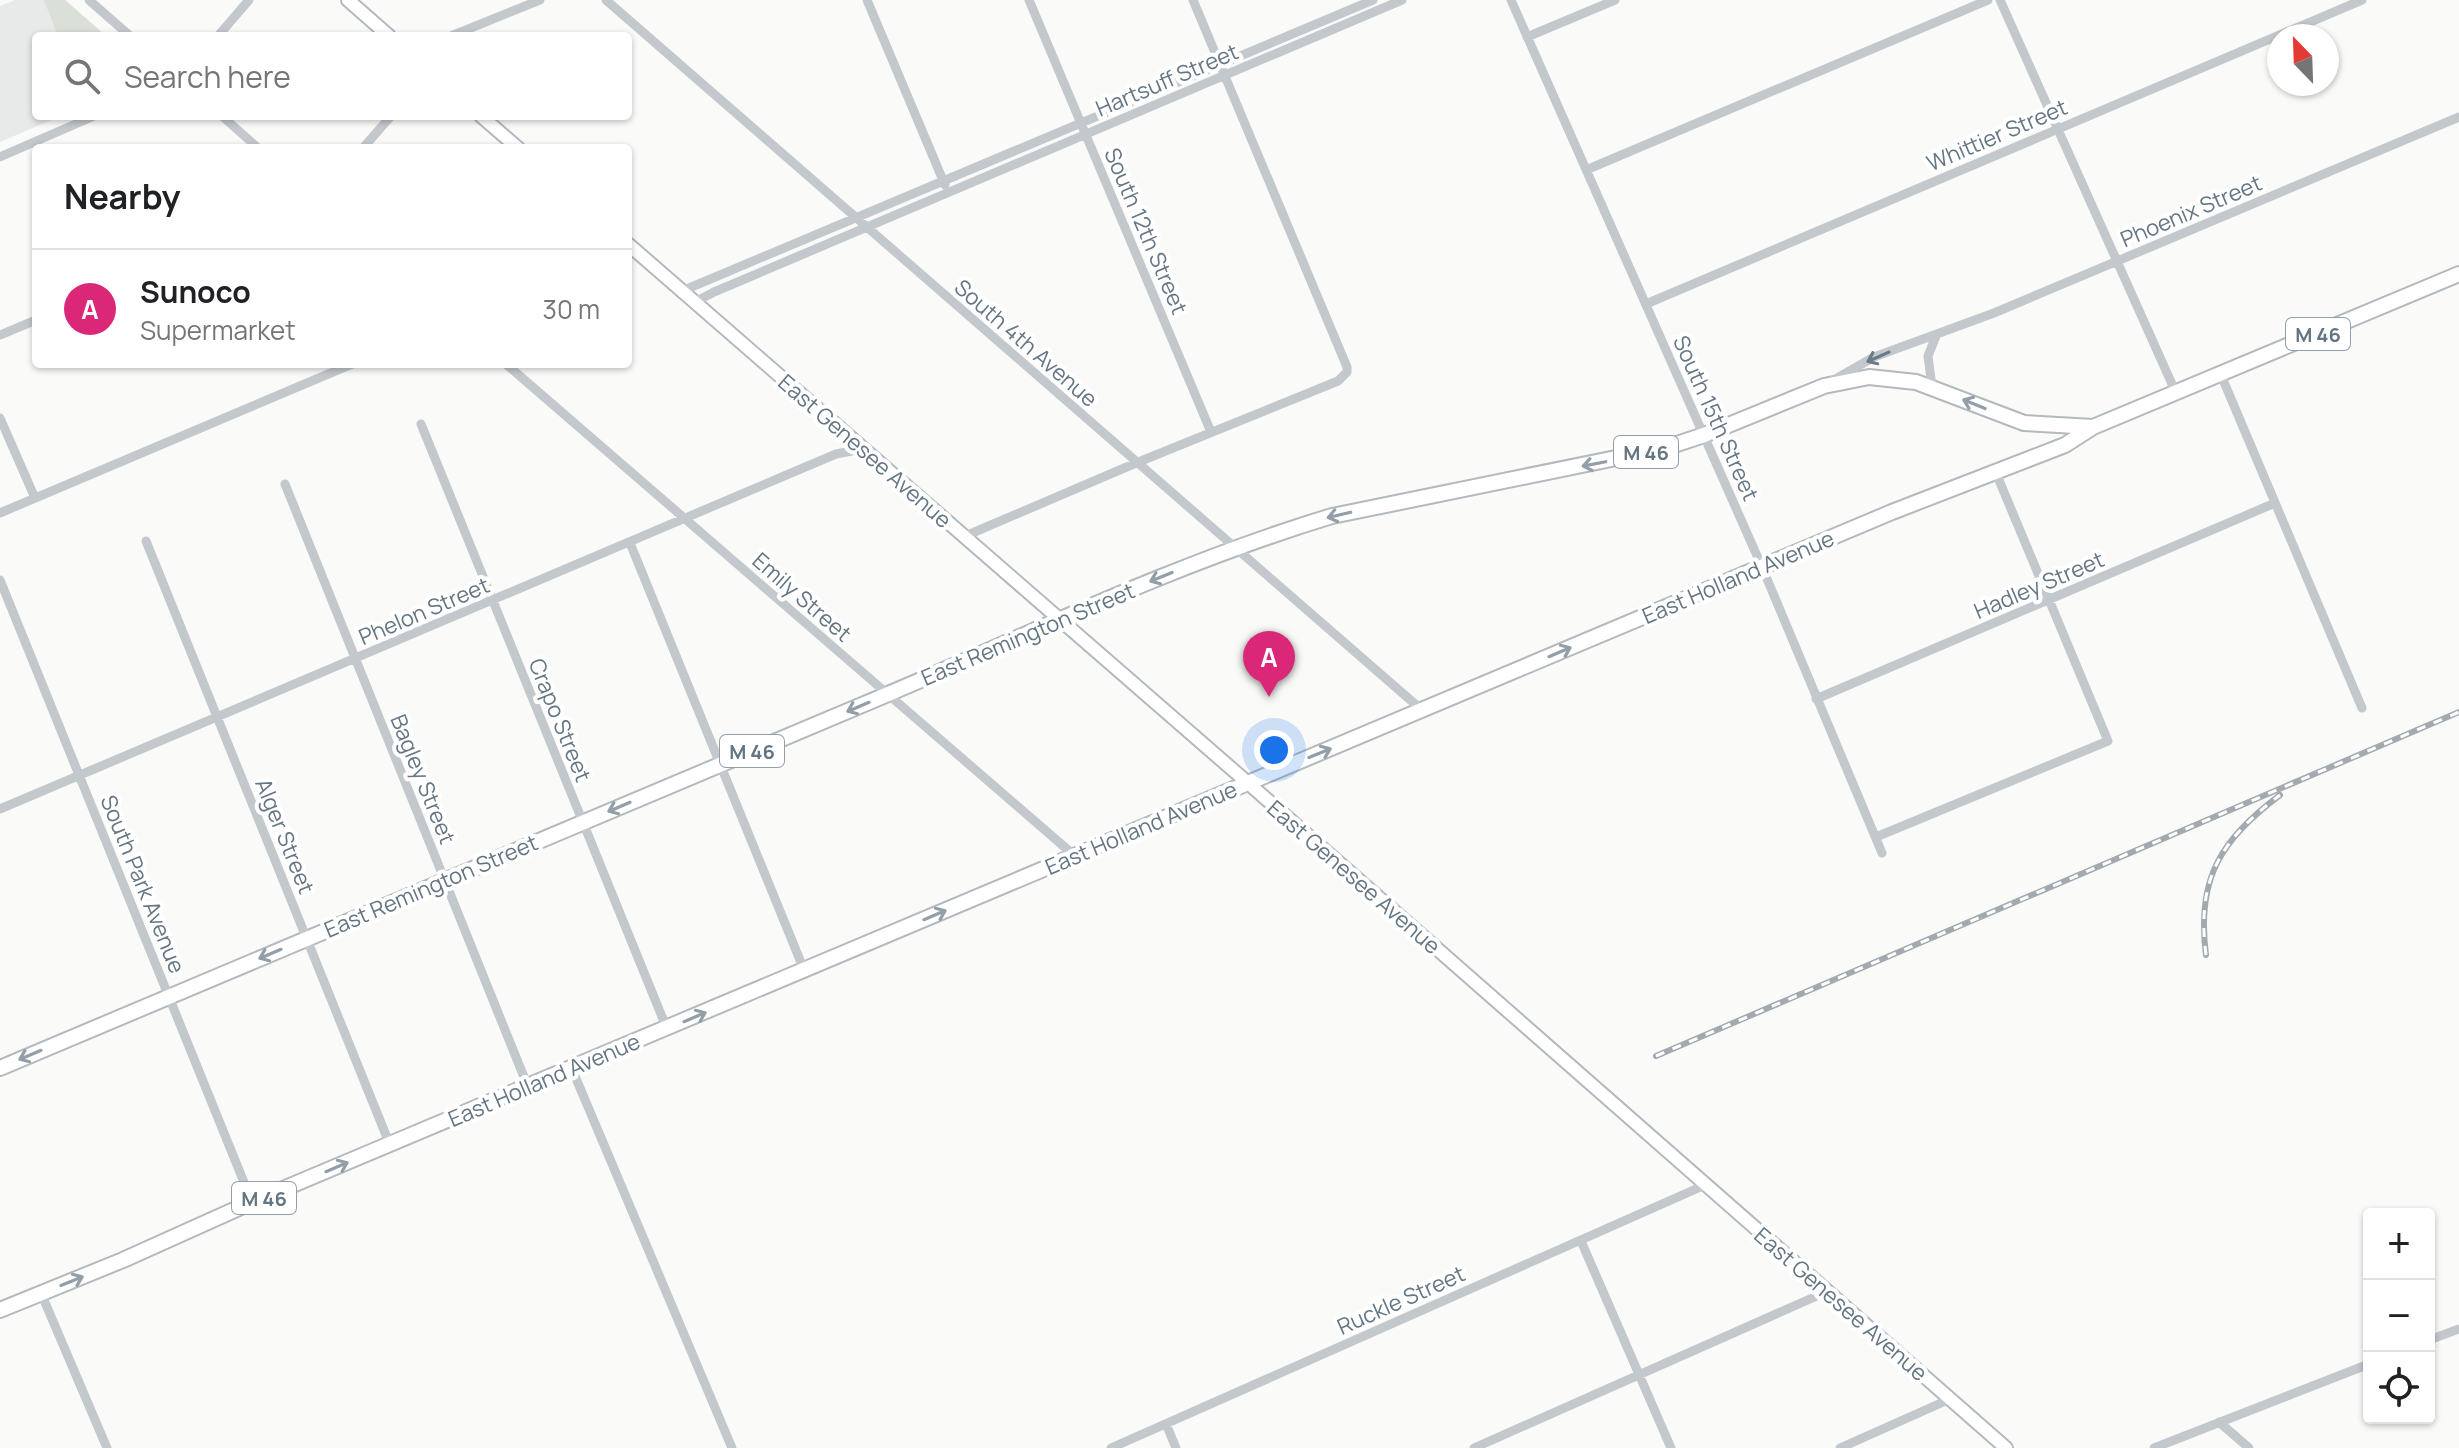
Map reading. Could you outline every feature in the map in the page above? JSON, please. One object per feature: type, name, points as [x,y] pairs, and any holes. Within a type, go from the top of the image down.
[{"type":"highway","name":"East Holland Avenue","points":[[0,1310],[1892,512],[2065,445],[2093,427],[2459,274]]},
{"type":"highway","name":"East Remington Street","points":[[0,1068],[886,695],[1058,619],[1234,548],[1332,516],[1665,448],[1824,386],[1854,378],[1885,377],[1932,387],[2024,423],[2093,427]]},
{"type":"main road","points":[[348,0],[384,32]]},
{"type":"main road","points":[[486,120],[513,144]]},
{"type":"main road","name":"East Genesee Avenue","points":[[632,247],[2006,1448]]},
{"type":"street","points":[[89,0],[125,32]]},
{"type":"street","points":[[221,32],[249,0]]},
{"type":"street","points":[[461,32],[540,0]]},
{"type":"street","name":"South 4th Avenue","points":[[606,0],[1423,711]]},
{"type":"street","points":[[867,0],[947,192]]},
{"type":"street","name":"South 12th Street","points":[[1029,0],[1211,432]]},
{"type":"street","points":[[963,537],[1338,381],[1347,372],[1193,0]]},
{"type":"street","name":"Hartsuff Street","points":[[695,302],[865,226],[1224,75],[1373,0]]},
{"type":"street","name":"Hartsuff Street","points":[[682,291],[1080,121],[1357,8],[1402,0]]},
{"type":"street","name":"South 15th Street","points":[[1511,0],[1762,567],[1882,853]]},
{"type":"street","points":[[1527,37],[1615,0]]},
{"type":"street","points":[[1586,170],[1988,0]]},
{"type":"street","points":[[2000,0],[2176,393]]},
{"type":"street","name":"Whittier Street","points":[[1646,304],[2362,0]]},
{"type":"street","name":"Phoenix Street","points":[[1824,386],[1874,357],[1936,336],[2459,117]]},
{"type":"street","points":[[0,157],[85,120]]},
{"type":"street","points":[[226,120],[254,144]]},
{"type":"street","points":[[366,144],[388,120]]},
{"type":"street","points":[[0,335],[32,322]]},
{"type":"street","points":[[1932,387],[1928,356],[1936,336]]},
{"type":"street","points":[[0,513],[343,368]]},
{"type":"street","name":"Emily Street","points":[[511,368],[1075,856]]},
{"type":"street","points":[[2221,375],[2362,708]]},
{"type":"street","points":[[0,418],[35,498]]},
{"type":"street","name":"Crapo Street","points":[[421,424],[667,1029]]},
{"type":"street","name":"Phelon Street","points":[[0,809],[836,454],[862,449]]},
{"type":"street","points":[[1876,837],[2108,741],[1996,473]]},
{"type":"street","name":"Bagley Street","points":[[285,484],[528,1087]]},
{"type":"street","name":"Hadley Street","points":[[1816,699],[2275,503]]},
{"type":"street","name":"Alger Street","points":[[146,541],[390,1145]]},
{"type":"street","points":[[630,543],[804,970]]},
{"type":"street","name":"South Park Avenue","points":[[0,580],[252,1202]]},
{"type":"street","points":[[572,1069],[732,1448]]},
{"type":"street","name":"Ruckle Street","points":[[1111,1448],[1705,1185]]},
{"type":"street","points":[[1581,1241],[1671,1448]]},
{"type":"street","points":[[1474,1448],[1828,1291]]},
{"type":"street","points":[[41,1293],[107,1448]]},
{"type":"street","points":[[2435,1338],[2459,1329]]},
{"type":"street","points":[[2154,1448],[2363,1366]]},
{"type":"street","points":[[1840,1448],[1950,1399]]},
{"type":"street","points":[[2219,1422],[2249,1448]]},
{"type":"street","points":[[1166,1424],[1176,1448]]},
{"type":"shaded area","points":[[15,0],[65,0],[101,32],[32,32],[32,120],[52,120],[0,142],[0,6]]},
{"type":"shaded area","points":[[44,0],[65,0],[101,32],[56,32]]},
{"type":"railway","points":[[1656,1056],[2459,712]]},
{"type":"railway","points":[[2206,955],[2205,904],[2217,863],[2242,828],[2280,795]]},
{"type":"place","name":"Sunoco","points":[[1269,697]]}]
